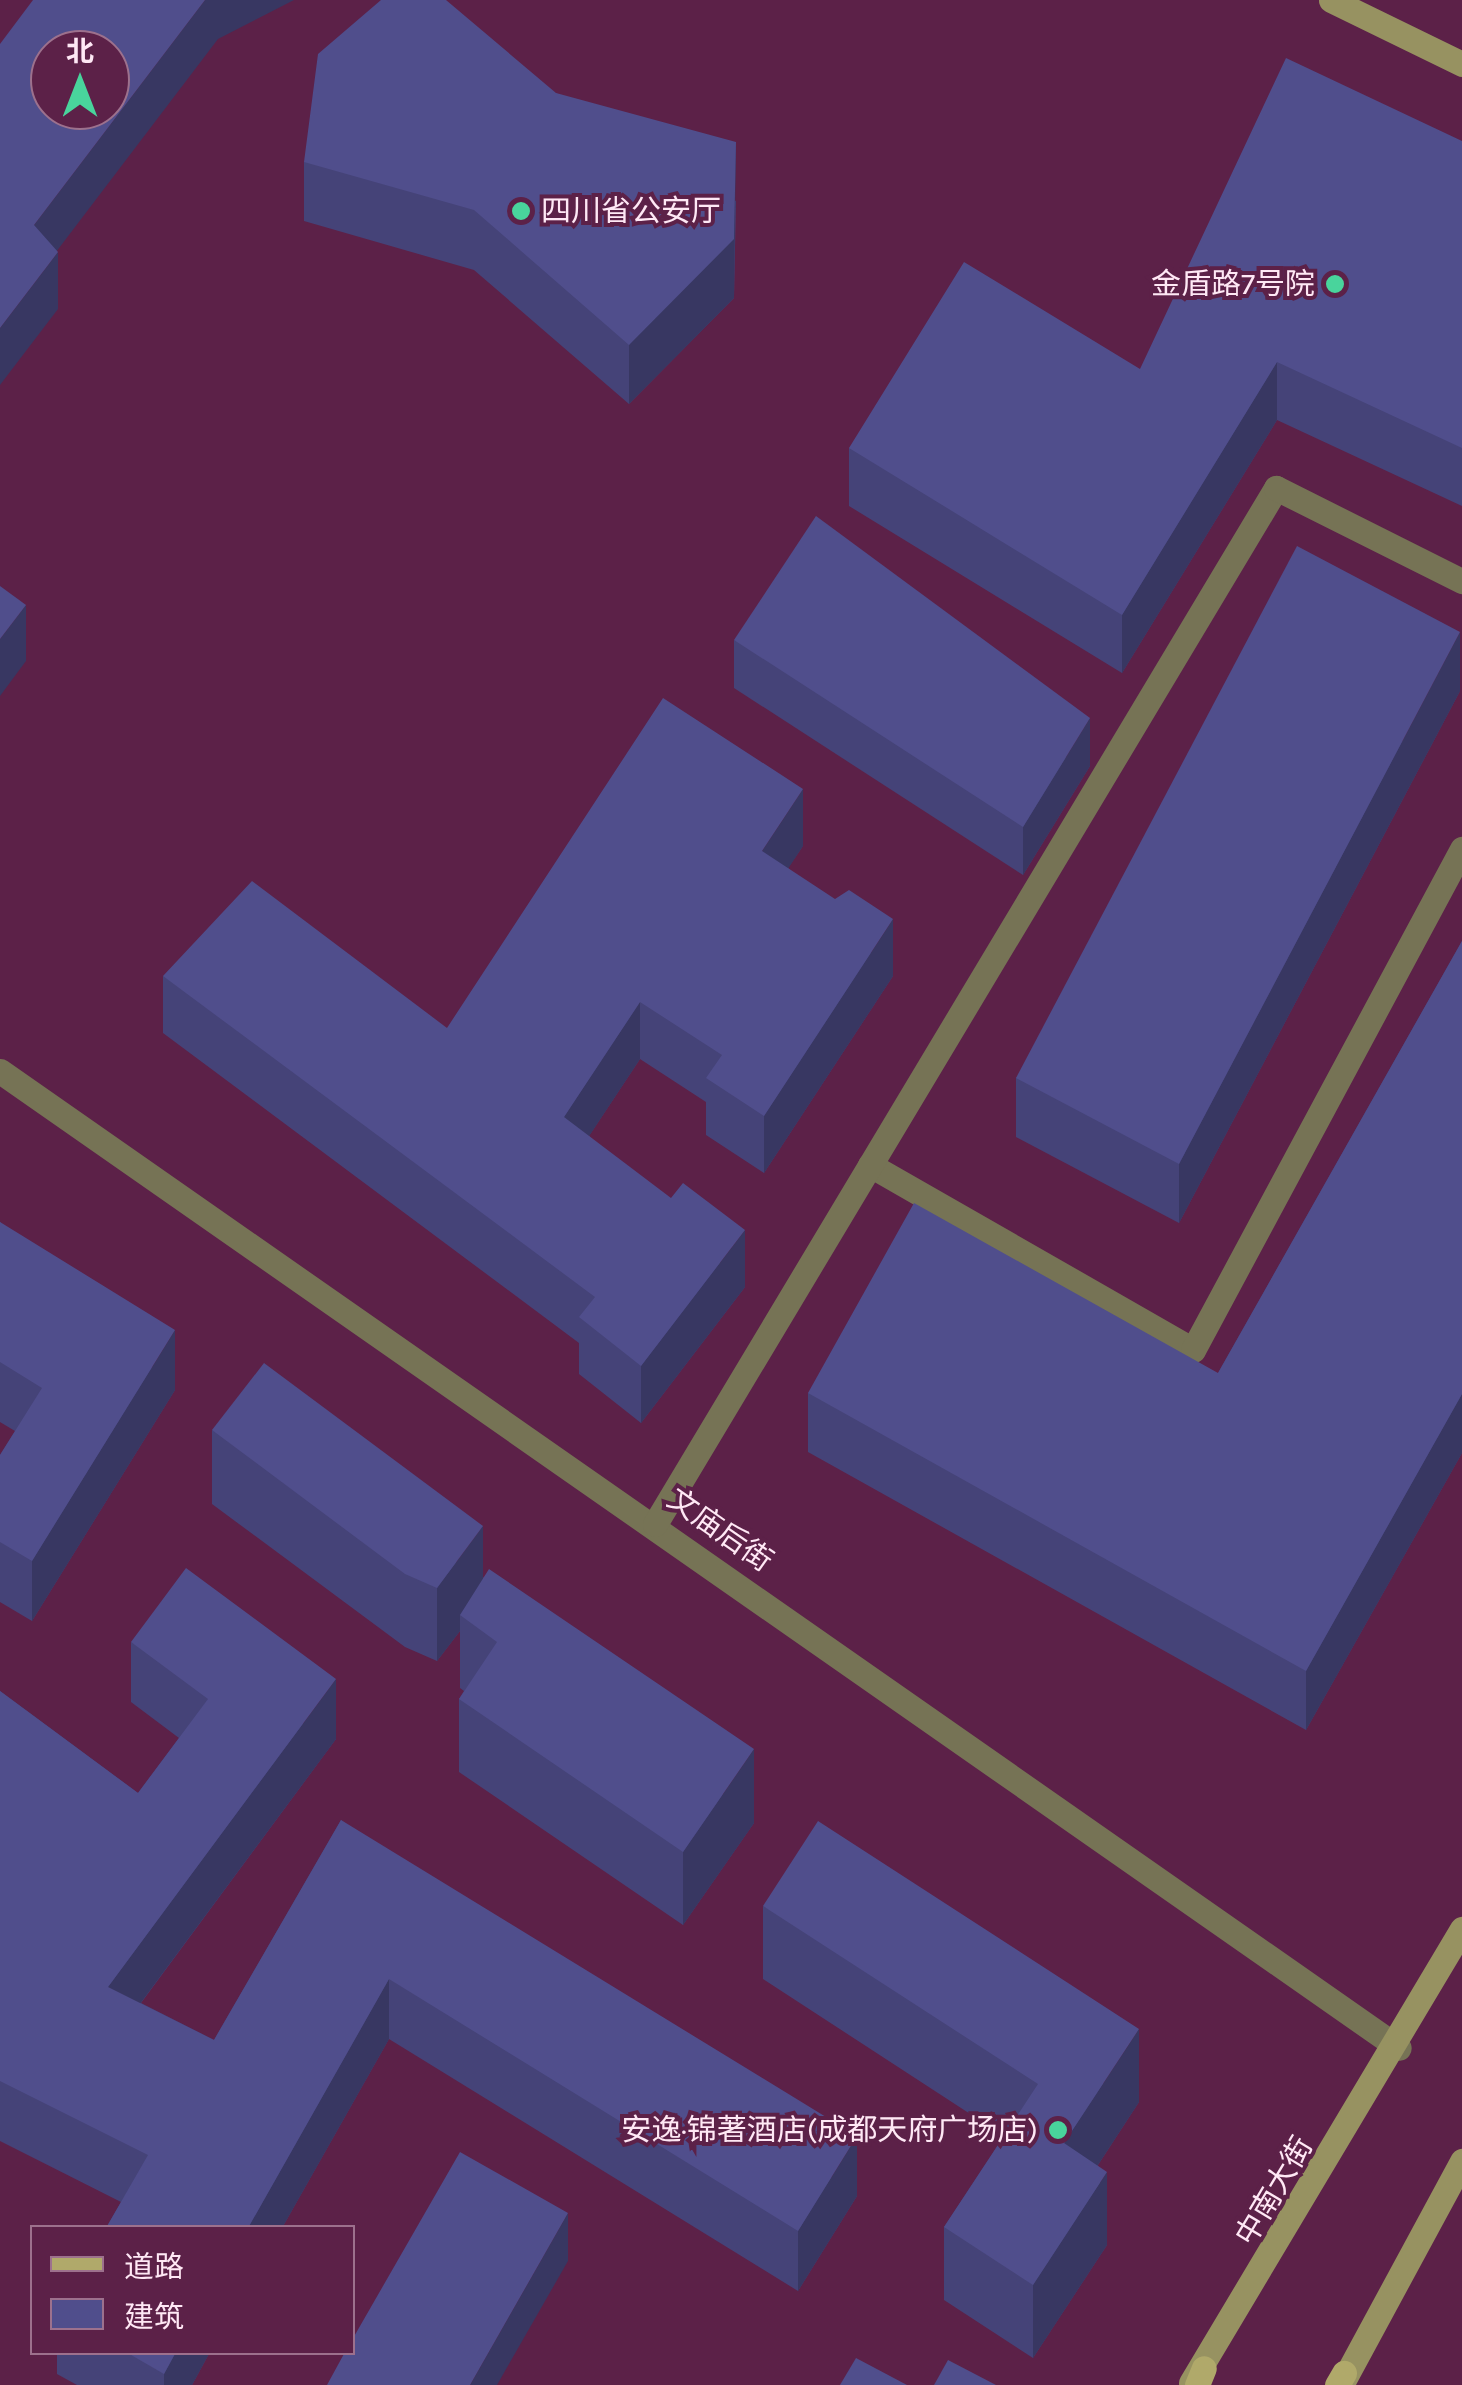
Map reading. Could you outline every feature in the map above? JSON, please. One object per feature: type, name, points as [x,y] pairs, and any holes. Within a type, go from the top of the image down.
[{"type":"main road","points":[[1331,0],[1462,64]]},
{"type":"main road","name":"中南大街","points":[[1197,2379],[1399,2048],[1462,1928]]},
{"type":"main road","points":[[1341,2381],[1461,2162]]},
{"type":"street","points":[[655,1524],[1276,488],[1462,581]]},
{"type":"street","points":[[870,1165],[1193,1350],[1462,848]]},
{"type":"street","name":"文庙后街","points":[[0,1071],[655,1524],[1399,2048]]},
{"type":"building","points":[[33,0],[205,0],[130,99],[130,30],[30,30],[30,130],[106,130],[34,225],[58,252],[0,328],[0,44]]},
{"type":"building","name":"四川省公安厅","points":[[381,0],[446,0],[556,93],[736,142],[734,239],[629,345],[474,210],[304,162],[318,54]]},
{"type":"building","points":[[1286,58],[1462,141],[1462,448],[1277,362],[1122,615],[849,448],[964,262],[1140,369]]},
{"type":"building","points":[[816,516],[1090,718],[1023,827],[734,640]]},
{"type":"building","points":[[1297,546],[1460,632],[1179,1164],[1016,1078]]},
{"type":"building","points":[[0,586],[26,605],[0,639]]},
{"type":"building","points":[[663,698],[803,789],[762,851],[835,899],[849,890],[893,919],[764,1116],[706,1078],[722,1055],[640,1002],[564,1117],[671,1198],[683,1183],[745,1230],[641,1366],[579,1317],[595,1297],[163,976],[252,881],[447,1028]]},
{"type":"building","points":[[1462,941],[1462,1394],[1306,1671],[808,1393],[914,1203],[1218,1373]]},
{"type":"building","points":[[0,1222],[175,1330],[32,1561],[0,1542],[0,1455],[42,1388],[0,1362]]},
{"type":"building","points":[[264,1363],[483,1526],[437,1588],[405,1574],[212,1430]]},
{"type":"building","points":[[186,1568],[336,1679],[108,1987],[214,2040],[341,1820],[857,2136],[798,2231],[389,1979],[250,2225],[108,2225],[148,2155],[0,2081],[0,1691],[138,1793],[208,1699],[131,1642]]},
{"type":"building","points":[[489,1569],[754,1749],[683,1852],[459,1699],[497,1642],[460,1615]]},
{"type":"building","points":[[818,1821],[1139,2029],[1064,2143],[1107,2172],[1033,2285],[944,2227],[1038,2084],[763,1906]]},
{"type":"building","points":[[460,2152],[568,2213],[470,2385],[327,2385],[343,2355],[355,2355],[355,2335]]},
{"type":"building","points":[[131,2355],[174,2355],[164,2374]]},
{"type":"building","points":[[856,2358],[907,2385],[840,2385]]},
{"type":"building","points":[[948,2360],[996,2385],[934,2385]]},
{"type":"place","name":"四川省公安厅","points":[[521,211]]},
{"type":"place","name":"金盾路7号院","points":[[1335,284]]},
{"type":"place","name":"安逸·锦著酒店(成都天府广场店)","points":[[1058,2130]]}]
